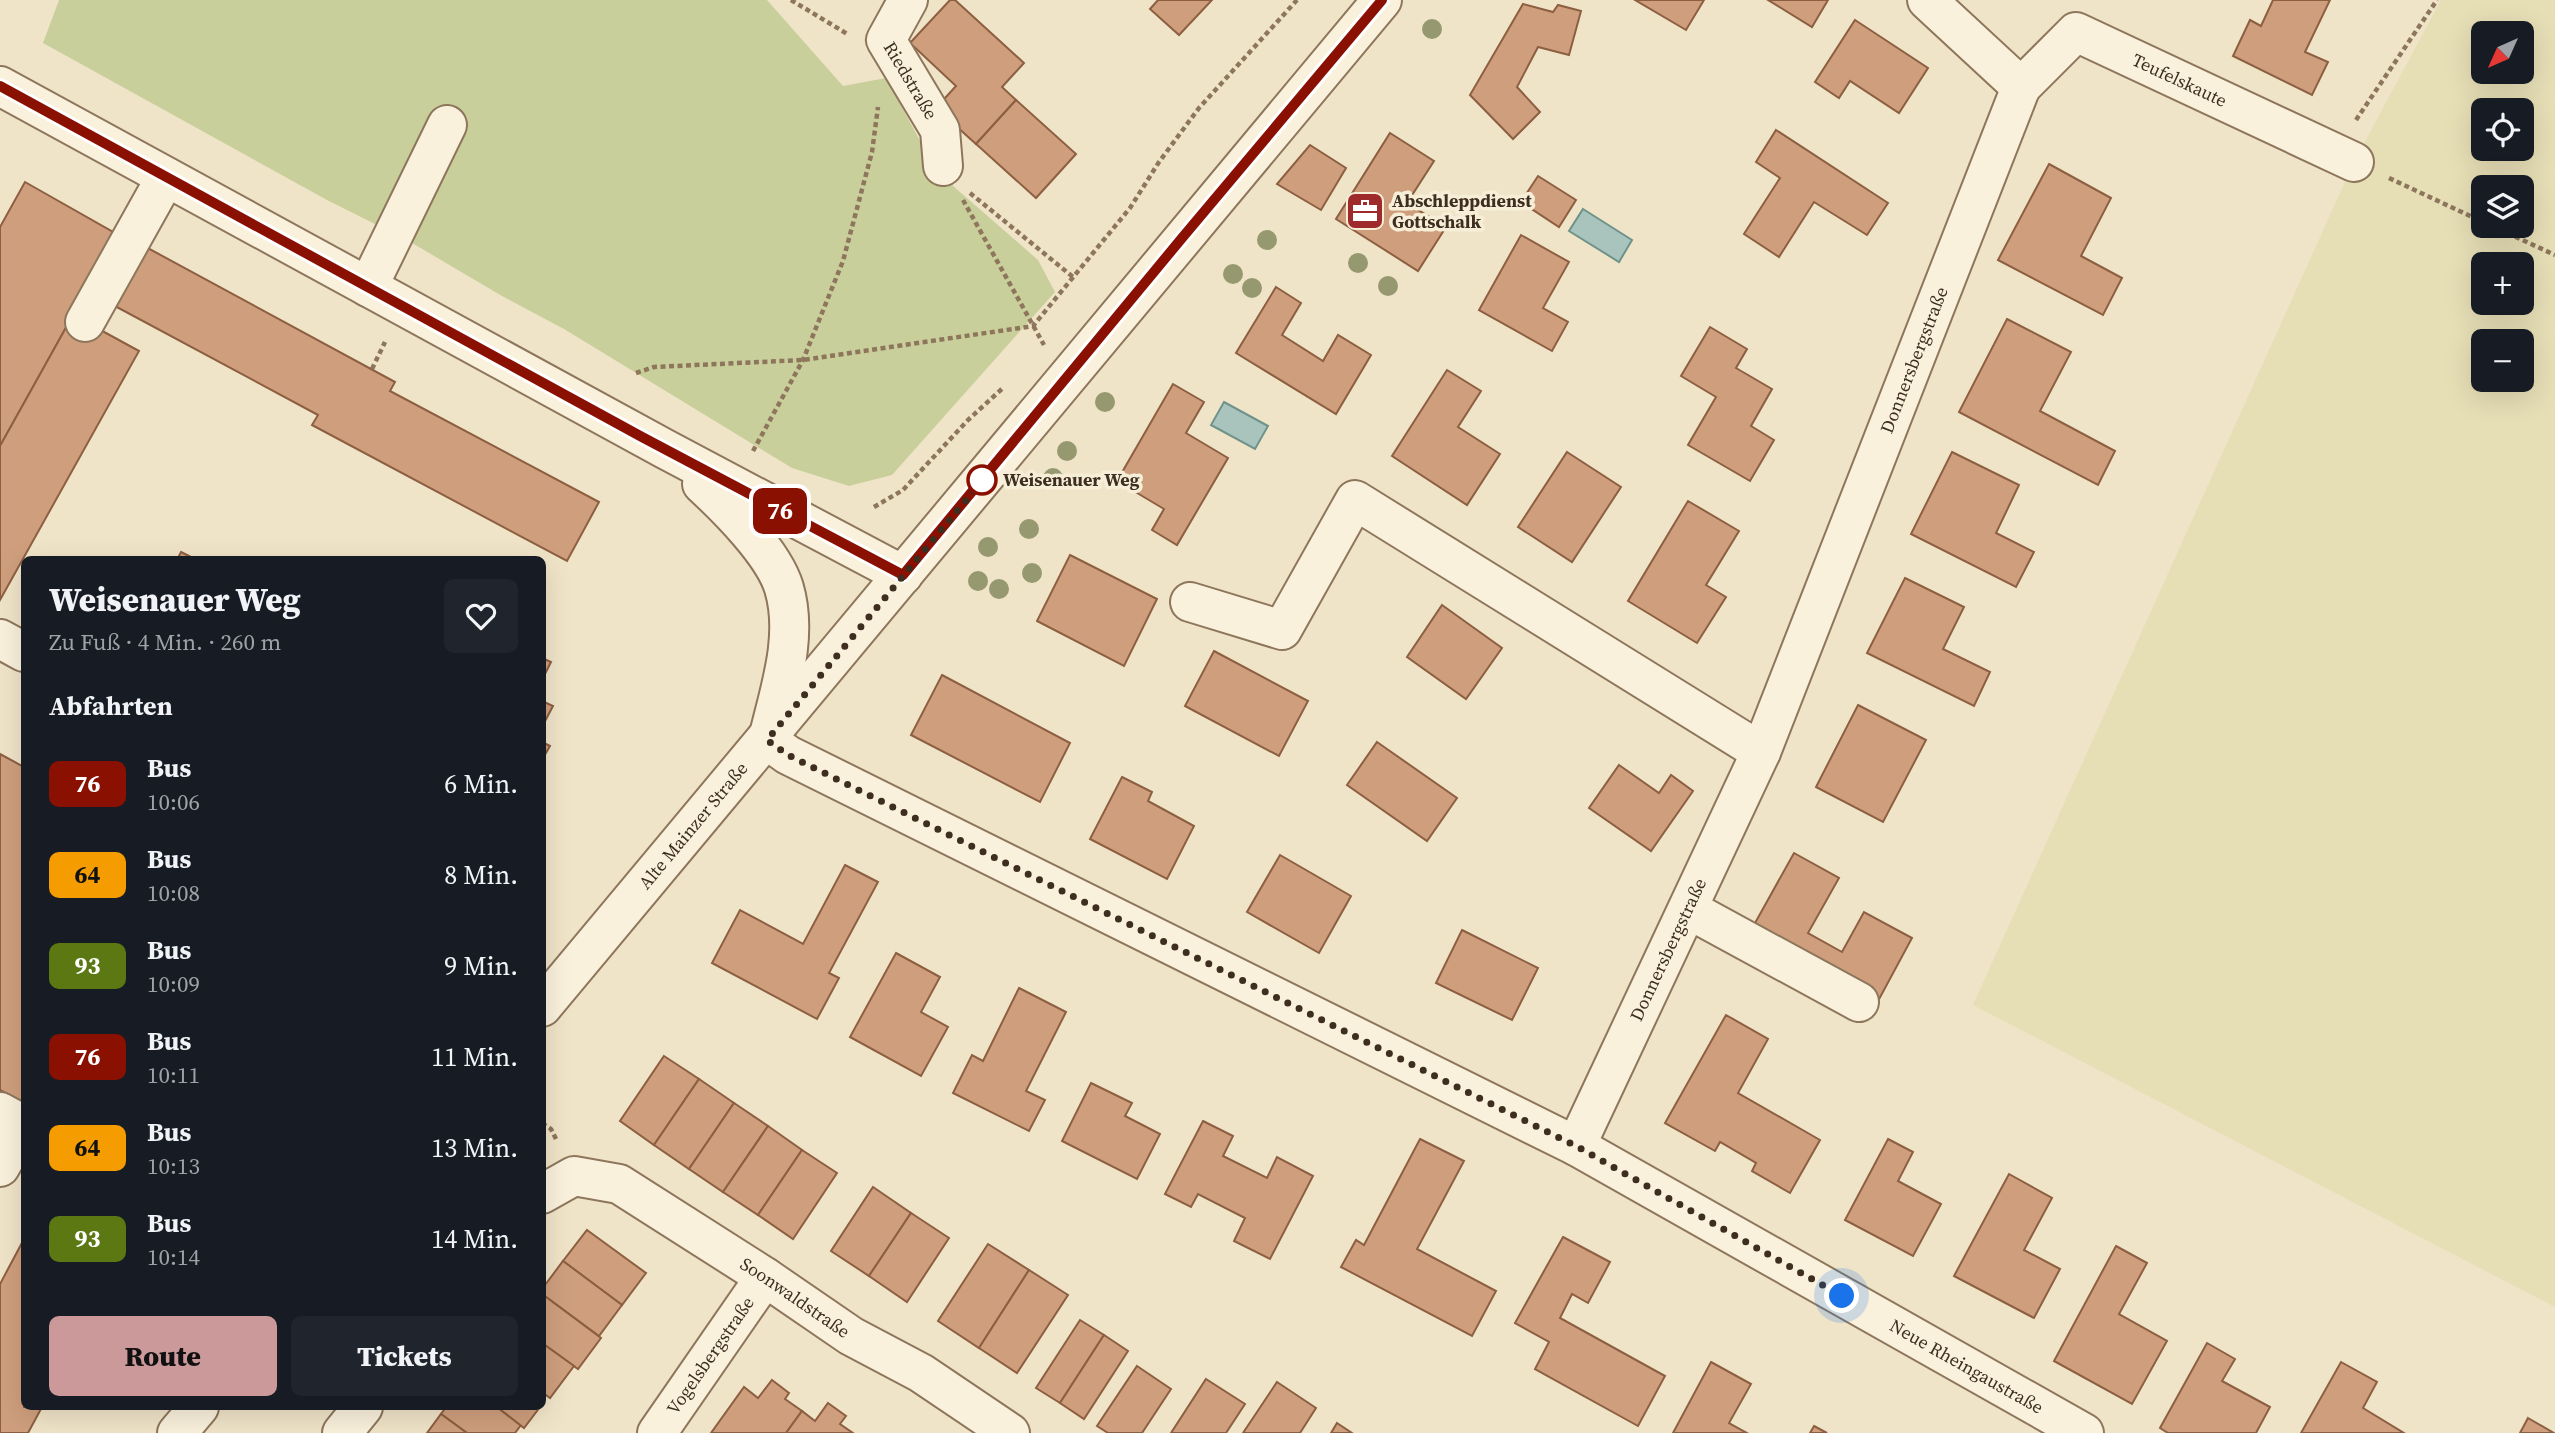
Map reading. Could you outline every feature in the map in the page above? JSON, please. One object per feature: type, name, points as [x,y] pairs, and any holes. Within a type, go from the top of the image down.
[{"type":"street","name":"Riedstraße","points":[[908,0],[886,40],[940,130],[946,170]]},
{"type":"street","name":"Alte Mainzer Straße","points":[[546,1002],[1382,0]]},
{"type":"street","points":[[1927,0],[2021,87]]},
{"type":"street","name":"Teufelskaute","points":[[2021,87],[2076,32],[2344,157]]},
{"type":"street","points":[[0,86],[665,449],[903,575]]},
{"type":"street","name":"Donnersbergstraße","points":[[1576,1146],[1761,752],[2021,87]]},
{"type":"street","points":[[368,287],[447,125]]},
{"type":"street","points":[[85,322],[166,177]]},
{"type":"street","points":[[665,449],[736,515],[775,569],[785,589],[788,641],[784,674],[767,740]]},
{"type":"street","points":[[1190,602],[1282,630],[1355,500],[1761,752]]},
{"type":"street","points":[[0,639],[21,650]]},
{"type":"street","name":"Neue Rheingaustraße","points":[[767,740],[788,755],[1576,1146],[2084,1433]]},
{"type":"street","points":[[1688,909],[1859,1002]]},
{"type":"street","points":[[0,1112],[21,1123]]},
{"type":"street","points":[[0,1167],[21,1130]]},
{"type":"street","name":"Soonwaldstraße","points":[[558,1185],[619,1184],[765,1277],[850,1336],[921,1373],[1010,1433]]},
{"type":"street","name":"Vogelsbergstraße","points":[[657,1433],[765,1277]]},
{"type":"street","points":[[177,1433],[197,1410]]},
{"type":"street","points":[[342,1433],[361,1410]]},
{"type":"path","points":[[791,0],[864,43],[886,40]]},
{"type":"path","points":[[636,373],[654,368],[803,360],[1033,326],[1130,208],[1159,162],[1199,108],[1297,0]]},
{"type":"path","points":[[2437,0],[2344,157],[2471,216]]},
{"type":"path","points":[[752,452],[803,360],[843,261],[872,152],[878,103]]},
{"type":"path","points":[[946,170],[1073,277]]},
{"type":"path","points":[[946,170],[1046,348]]},
{"type":"path","points":[[2518,238],[2555,255]]},
{"type":"path","points":[[372,369],[387,339]]},
{"type":"path","points":[[874,507],[903,490],[968,420],[1007,384]]},
{"type":"path","points":[[546,1126],[551,1129]]},
{"type":"shaded area","points":[[2441,0],[2555,0],[2555,1307],[1973,1005],[2354,162]]},
{"type":"green space","points":[[59,0],[767,0],[843,86],[886,78],[937,172],[1038,260],[1055,292],[892,475],[849,486],[792,468],[564,329],[407,240],[327,200],[43,43]]},
{"type":"water","points":[[1583,209],[1632,240],[1619,262],[1569,231]]},
{"type":"water","points":[[1224,402],[1268,426],[1255,449],[1211,425]]},
{"type":"building","points":[[950,0],[955,0],[1024,63],[1002,87],[1016,100],[976,144],[936,108],[956,86],[910,43]]},
{"type":"building","points":[[1158,0],[1212,0],[1179,35],[1150,9]]},
{"type":"building","points":[[1635,0],[1704,0],[1686,30]]},
{"type":"building","points":[[1768,0],[1828,0],[1812,27]]},
{"type":"building","points":[[2273,0],[2330,0],[2305,52],[2328,62],[2312,95],[2233,56],[2250,20],[2261,26]]},
{"type":"building","points":[[1523,4],[1553,12],[1558,5],[1581,11],[1569,55],[1538,47],[1517,87],[1540,112],[1513,139],[1470,95]]},
{"type":"building","points":[[1855,20],[1928,68],[1899,113],[1850,81],[1839,98],[1815,82]]},
{"type":"building","points":[[1016,100],[1076,154],[1036,198],[976,144]]},
{"type":"building","points":[[1776,130],[1888,203],[1867,235],[1814,202],[1779,257],[1744,234],[1780,178],[1756,162]]},
{"type":"building","points":[[1390,133],[1434,161],[1407,203],[1446,227],[1418,271],[1336,219]]},
{"type":"building","points":[[1310,145],[1346,168],[1321,210],[1277,184]]},
{"type":"building","points":[[2049,164],[2111,198],[2081,256],[2122,278],[2103,315],[1998,260]]},
{"type":"building","points":[[1538,176],[1576,200],[1559,227],[1521,202]]},
{"type":"building","points":[[25,182],[113,232],[73,315],[0,446],[0,227]]},
{"type":"building","points":[[1521,235],[1569,262],[1543,308],[1568,322],[1552,351],[1479,310]]},
{"type":"building","points":[[144,246],[395,382],[390,391],[599,502],[567,561],[312,425],[318,415],[113,305]]},
{"type":"building","points":[[1276,287],[1301,303],[1282,335],[1323,361],[1338,335],[1371,355],[1336,414],[1236,353]]},
{"type":"building","points":[[73,315],[139,351],[25,556],[21,556],[21,562],[0,600],[0,446]]},
{"type":"building","points":[[2007,319],[2071,352],[2040,411],[2115,451],[2098,485],[1959,412]]},
{"type":"building","points":[[1710,327],[1747,349],[1736,368],[1772,389],[1751,426],[1774,440],[1750,481],[1688,445],[1716,397],[1681,376]]},
{"type":"building","points":[[1447,370],[1481,391],[1458,427],[1500,454],[1467,505],[1392,456]]},
{"type":"building","points":[[1173,384],[1204,402],[1186,433],[1228,458],[1177,545],[1152,530],[1164,509],[1117,481]]},
{"type":"building","points":[[1567,452],[1621,487],[1572,562],[1518,527]]},
{"type":"building","points":[[1952,452],[2019,485],[1996,533],[2034,552],[2016,587],[1911,534]]},
{"type":"building","points":[[1688,501],[1739,531],[1706,585],[1726,597],[1697,643],[1628,601]]},
{"type":"building","points":[[1070,555],[1157,599],[1124,666],[1037,621]]},
{"type":"building","points":[[1905,578],[1964,607],[1943,649],[1990,672],[1974,706],[1867,653]]},
{"type":"building","points":[[1442,605],[1502,648],[1466,699],[1407,657]]},
{"type":"building","points":[[1214,651],[1308,701],[1279,756],[1185,706]]},
{"type":"building","points":[[942,675],[1070,743],[1040,802],[911,735]]},
{"type":"building","points":[[546,703],[553,706],[546,719]]},
{"type":"building","points":[[1858,705],[1926,740],[1883,822],[1816,787]]},
{"type":"building","points":[[1377,742],[1457,798],[1427,841],[1347,785]]},
{"type":"building","points":[[0,754],[21,765],[21,1101],[0,1090]]},
{"type":"building","points":[[1619,765],[1659,793],[1671,775],[1693,791],[1651,851],[1589,808]]},
{"type":"building","points":[[1122,777],[1152,792],[1148,801],[1194,826],[1167,879],[1090,839]]},
{"type":"building","points":[[1794,853],[1839,878],[1808,933],[1842,952],[1864,912],[1912,938],[1877,1003],[1750,932]]},
{"type":"building","points":[[1280,855],[1351,896],[1319,953],[1247,912]]},
{"type":"building","points":[[845,865],[878,882],[829,973],[839,978],[817,1019],[712,963],[740,910],[803,944]]},
{"type":"building","points":[[1462,930],[1538,968],[1512,1020],[1436,983]]},
{"type":"building","points":[[896,953],[940,977],[921,1012],[948,1027],[921,1076],[850,1037]]},
{"type":"building","points":[[1019,988],[1066,1012],[1026,1091],[1045,1100],[1029,1131],[953,1093],[972,1055],[983,1061]]},
{"type":"building","points":[[1726,1015],[1768,1039],[1738,1093],[1820,1140],[1790,1193],[1752,1171],[1756,1163],[1720,1142],[1715,1151],[1665,1123]]},
{"type":"building","points":[[664,1056],[699,1079],[654,1145],[620,1121]]},
{"type":"building","points":[[699,1079],[734,1103],[689,1169],[654,1145]]},
{"type":"building","points":[[1091,1083],[1132,1103],[1125,1116],[1160,1134],[1137,1179],[1062,1141]]},
{"type":"building","points":[[734,1103],[768,1126],[723,1192],[689,1169]]},
{"type":"building","points":[[1203,1121],[1233,1136],[1223,1156],[1267,1178],[1277,1157],[1313,1176],[1270,1259],[1234,1241],[1245,1218],[1198,1194],[1191,1207],[1165,1194]]},
{"type":"building","points":[[768,1126],[802,1150],[758,1215],[723,1192]]},
{"type":"building","points":[[1420,1139],[1464,1161],[1417,1249],[1496,1291],[1472,1336],[1341,1267],[1356,1240],[1364,1245]]},
{"type":"building","points":[[1888,1139],[1913,1152],[1898,1181],[1941,1204],[1913,1256],[1845,1220]]},
{"type":"building","points":[[802,1150],[837,1173],[793,1239],[758,1215]]},
{"type":"building","points":[[2009,1174],[2052,1198],[2024,1250],[2060,1269],[2034,1318],[1954,1276]]},
{"type":"building","points":[[873,1187],[911,1213],[869,1276],[831,1251]]},
{"type":"building","points":[[911,1213],[949,1238],[907,1302],[869,1276]]},
{"type":"building","points":[[587,1230],[646,1273],[622,1305],[563,1261]]},
{"type":"building","points":[[1563,1237],[1610,1262],[1588,1303],[1572,1294],[1560,1318],[1665,1376],[1638,1426],[1535,1369],[1549,1342],[1515,1323]]},
{"type":"building","points":[[988,1244],[1029,1270],[979,1348],[938,1321]]},
{"type":"building","points":[[21,1245],[21,1410],[40,1410],[28,1433],[0,1433],[0,1284]]},
{"type":"building","points":[[2116,1246],[2147,1263],[2119,1314],[2167,1341],[2132,1404],[2054,1361]]},
{"type":"building","points":[[563,1261],[622,1305],[599,1336],[546,1297],[546,1284]]},
{"type":"building","points":[[1029,1270],[1068,1295],[1017,1373],[979,1348]]},
{"type":"building","points":[[546,1297],[601,1338],[578,1369],[546,1346]]},
{"type":"building","points":[[1080,1320],[1104,1335],[1060,1403],[1036,1388]]},
{"type":"building","points":[[1104,1335],[1128,1351],[1084,1419],[1060,1403]]},
{"type":"building","points":[[2207,1343],[2235,1359],[2222,1381],[2270,1407],[2256,1433],[2168,1433],[2160,1428]]},
{"type":"building","points":[[546,1346],[574,1366],[550,1398],[546,1395]]},
{"type":"building","points":[[1711,1362],[1751,1384],[1729,1423],[1747,1433],[1673,1433]]},
{"type":"building","points":[[2341,1362],[2377,1382],[2363,1408],[2404,1433],[2301,1433]]},
{"type":"building","points":[[1137,1366],[1171,1389],[1142,1433],[1108,1433],[1097,1426]]},
{"type":"building","points":[[1206,1379],[1245,1404],[1226,1433],[1171,1433]]},
{"type":"building","points":[[772,1380],[789,1393],[785,1399],[802,1411],[786,1433],[711,1433],[744,1387],[758,1398]]},
{"type":"building","points":[[1277,1382],[1316,1408],[1300,1433],[1243,1433]]},
{"type":"building","points":[[828,1403],[846,1416],[840,1424],[853,1433],[786,1433],[802,1411],[815,1421]]},
{"type":"building","points":[[444,1410],[501,1410],[521,1425],[515,1433],[467,1433],[441,1414]]},
{"type":"building","points":[[501,1410],[538,1410],[524,1428]]},
{"type":"building","points":[[441,1414],[467,1433],[427,1433]]},
{"type":"building","points":[[2528,1418],[2554,1433],[2520,1433]]},
{"type":"building","points":[[1337,1423],[1352,1433],[1331,1433]]},
{"type":"building","points":[[1814,1426],[1827,1433],[1810,1433]]},
{"type":"bus line","name":"76","points":[[0,86],[642,437],[903,575],[1382,0]]},
{"type":"place","name":"Abschleppdienst Gottschalk","points":[[1365,211]]},
{"type":"place","name":"Weisenauer Weg","points":[[982,480]]},
{"type":"route","points":[[982,480],[986,476],[767,740],[788,755],[1576,1146],[1842,1296]]}]
